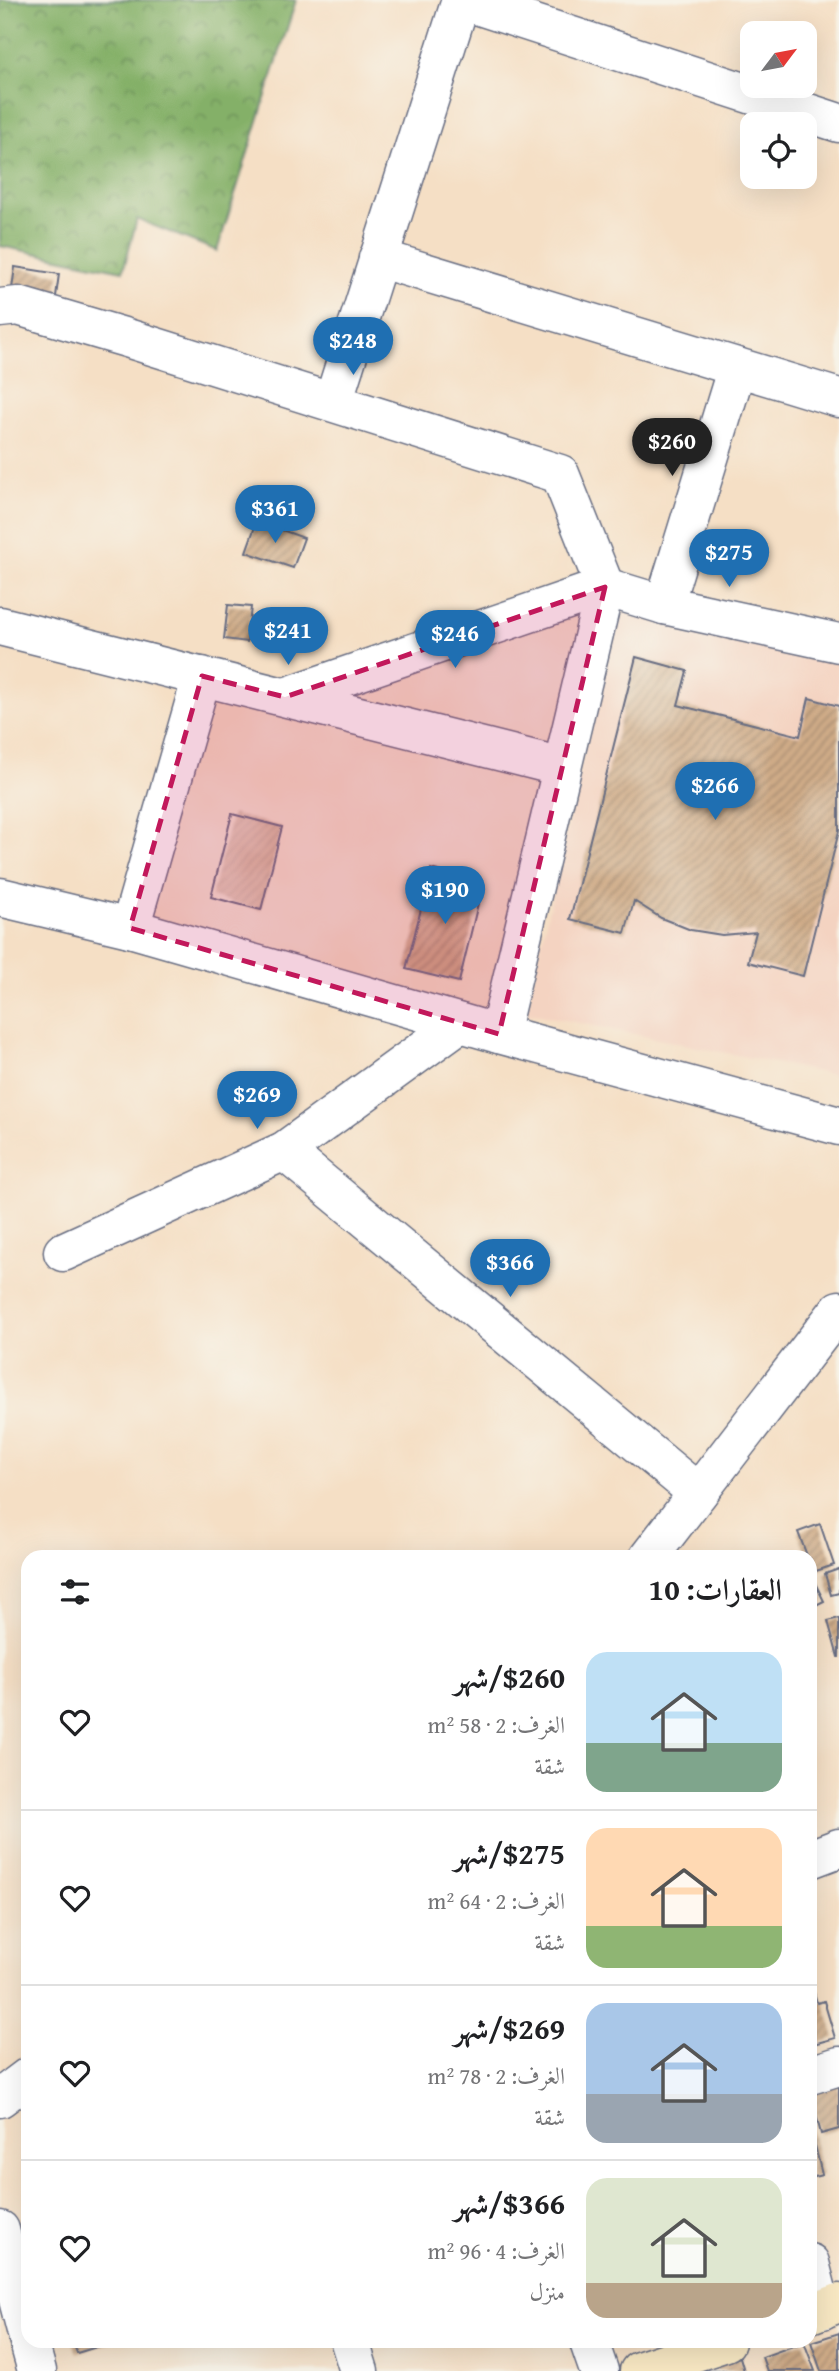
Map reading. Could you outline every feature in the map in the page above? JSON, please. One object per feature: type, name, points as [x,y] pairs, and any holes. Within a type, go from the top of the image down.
[{"type":"main road","points":[[639,2371],[678,2365],[713,2348]]},
{"type":"street","points":[[332,402],[461,0],[839,123]]},
{"type":"street","points":[[378,258],[839,398]]},
{"type":"street","points":[[0,308],[18,306],[560,474],[605,587],[499,1034]]},
{"type":"street","points":[[664,605],[737,367]]},
{"type":"street","points":[[285,697],[605,587],[664,605],[839,643]]},
{"type":"street","points":[[0,626],[562,767]]},
{"type":"street","points":[[130,928],[202,676]]},
{"type":"street","points":[[0,897],[130,928],[499,1034],[839,1126]]},
{"type":"street","points":[[63,1252],[284,1151],[460,1023]]},
{"type":"street","points":[[284,1151],[698,1493]]},
{"type":"street","points":[[654,1550],[839,1310]]},
{"type":"street","points":[[817,1856],[839,1848]]},
{"type":"street","points":[[817,2074],[839,2066]]},
{"type":"street","points":[[0,2098],[21,2082]]},
{"type":"street","points":[[0,2230],[21,2312]]},
{"type":"street","points":[[817,2286],[824,2309]]},
{"type":"street","points":[[30,2348],[37,2371]]},
{"type":"street","points":[[352,2348],[359,2371]]},
{"type":"street","points":[[591,2348],[599,2371]]},
{"type":"highlighted area","points":[[605,587],[499,1034],[130,928],[202,676],[285,697]]},
{"type":"shaded area","points":[[616,610],[839,662],[839,1076],[526,1012]]},
{"type":"green space","points":[[0,0],[296,0],[217,251],[137,219],[123,271],[0,246]]},
{"type":"building","points":[[15,267],[59,274],[55,304],[11,296]]},
{"type":"building","points":[[257,521],[304,538],[293,568],[246,552]]},
{"type":"building","points":[[228,605],[251,607],[247,642],[224,639]]},
{"type":"building","points":[[636,657],[687,671],[678,705],[800,736],[809,698],[839,706],[839,831],[803,976],[748,962],[756,932],[722,935],[691,930],[661,918],[634,901],[625,933],[570,919]]},
{"type":"building","points":[[232,814],[282,827],[261,910],[211,897]]},
{"type":"building","points":[[431,869],[483,883],[459,982],[406,969]]},
{"type":"building","points":[[820,1524],[834,1565],[817,1571],[817,1550],[805,1550],[798,1532]]},
{"type":"building","points":[[839,1569],[839,1593],[831,1595],[825,1574]]},
{"type":"building","points":[[817,1587],[824,1601],[817,1604]]},
{"type":"building","points":[[839,1618],[839,1657],[838,1657],[828,1621]]},
{"type":"building","points":[[824,2001],[835,2038],[817,2043],[817,2003]]},
{"type":"building","points":[[839,2072],[839,2129],[821,2134],[817,2118],[817,2086]]},
{"type":"building","points":[[817,2154],[822,2175],[817,2176]]},
{"type":"building","points":[[839,2333],[839,2371],[821,2371],[813,2348],[817,2348],[817,2340]]},
{"type":"building","points":[[75,2348],[93,2348],[77,2353]]},
{"type":"building","points":[[787,2348],[806,2348],[815,2371],[767,2371],[762,2357]]},
{"type":"building","points":[[740,2357],[744,2371],[697,2371],[697,2370]]}]
